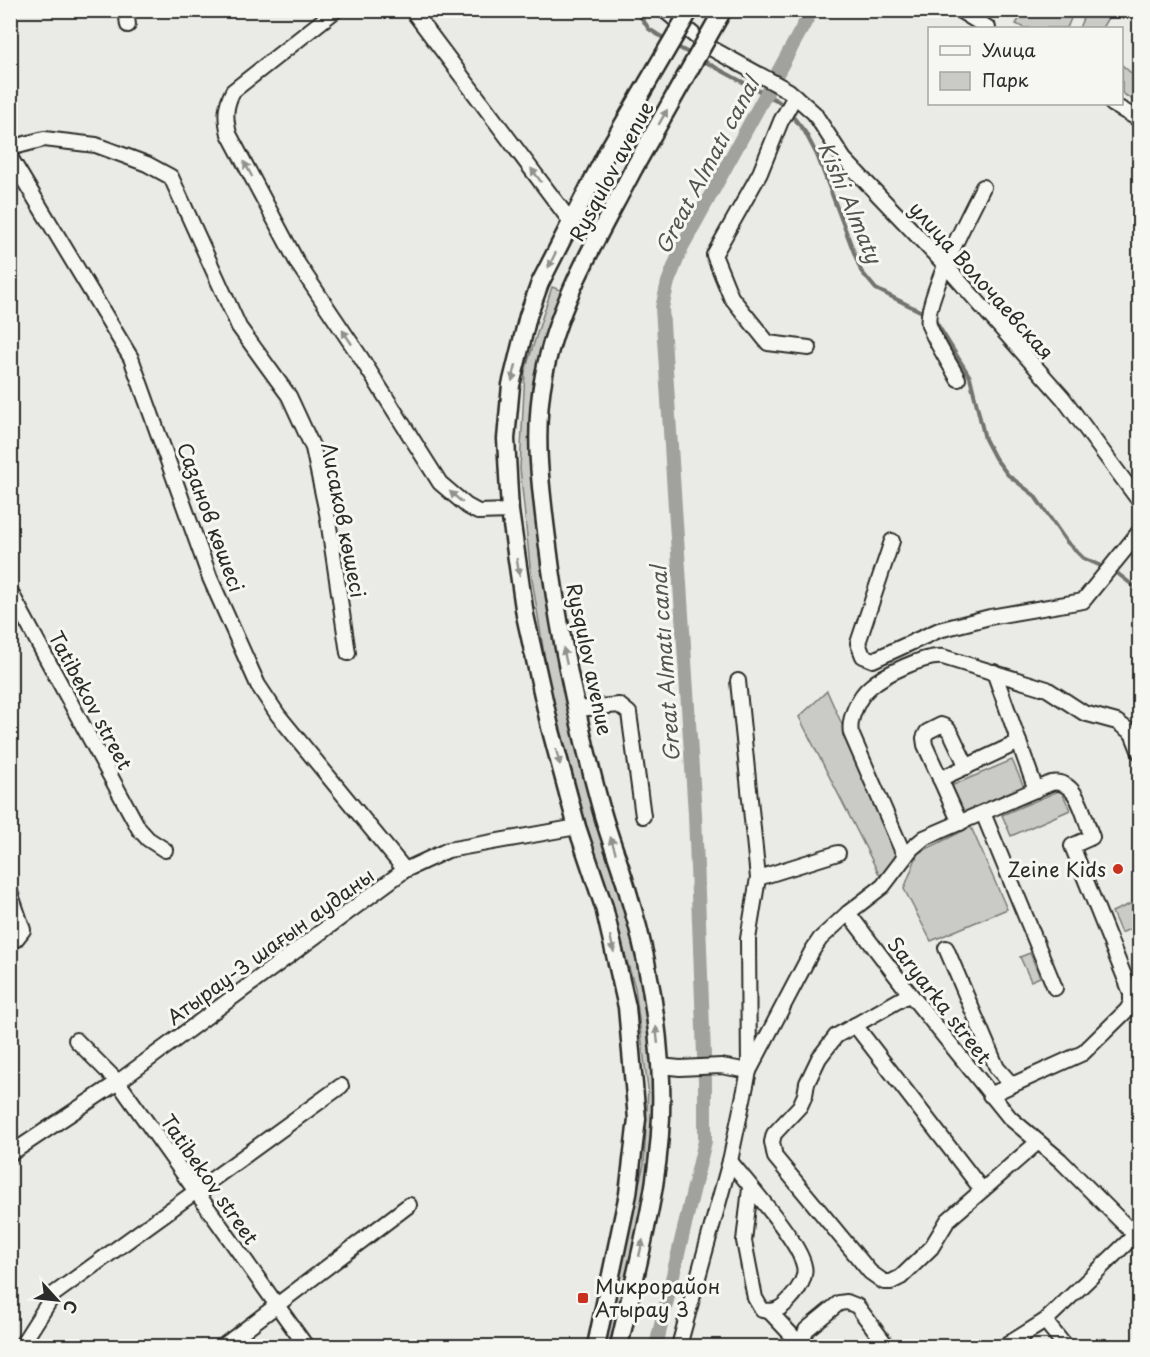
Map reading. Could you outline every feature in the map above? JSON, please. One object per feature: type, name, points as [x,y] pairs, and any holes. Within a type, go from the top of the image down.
[{"type":"main road","name":"Rysqulov avenue","points":[[596,1346],[628,1194],[637,1119],[627,1007],[604,907],[577,827],[550,727],[525,615],[510,511],[507,440],[511,385],[528,316],[540,283],[607,152],[690,10]]},
{"type":"main road","name":"Rysqulov avenue","points":[[619,1347],[657,1178],[660,1145],[660,1066],[652,991],[642,943],[602,810],[561,634],[541,492],[538,458],[539,403],[544,372],[567,301],[634,168],[723,10]]},
{"type":"main road","points":[[591,182],[601,177],[612,180],[618,190],[618,199]]},
{"type":"street","points":[[126,10],[128,25]]},
{"type":"street","points":[[336,10],[233,91],[227,102],[225,118],[229,134],[298,264],[440,483],[467,506],[478,512],[510,511]]},
{"type":"street","points":[[412,10],[571,222]]},
{"type":"street","name":"улица Волочаевская","points":[[664,10],[707,46],[792,97],[814,113],[844,159],[946,266],[1063,398],[1140,502]]},
{"type":"street","points":[[959,10],[986,27]]},
{"type":"street","points":[[792,97],[760,173],[714,255],[731,297],[768,343],[809,348]]},
{"type":"street","points":[[1114,105],[1140,120]]},
{"type":"street","name":"Лисаков көшесі","points":[[10,148],[44,139],[96,145],[147,164],[171,177],[239,327],[289,396],[313,448],[327,513],[348,653]]},
{"type":"street","name":"Сазанов көшесі","points":[[10,157],[131,358],[210,578],[258,684],[278,715],[405,870]]},
{"type":"street","points":[[957,379],[928,324],[931,306],[946,266],[983,187]]},
{"type":"street","points":[[892,541],[858,643],[863,656],[873,660],[939,630],[990,617],[1083,601],[1140,531]]},
{"type":"street","name":"Tatibekov street","points":[[10,591],[139,829],[165,850]]},
{"type":"street","points":[[905,857],[851,733],[850,724],[868,688],[926,657],[943,657],[1047,689],[1084,712],[1117,722],[1132,733],[1140,753]]},
{"type":"street","points":[[994,672],[1036,789]]},
{"type":"street","points":[[679,1346],[730,1161],[749,1071],[748,939],[758,878],[738,681]]},
{"type":"street","points":[[578,709],[620,705],[629,713],[643,816]]},
{"type":"street","points":[[960,823],[924,741],[927,732],[937,726],[949,729],[967,767]]},
{"type":"street","points":[[940,779],[1019,742]]},
{"type":"street","points":[[749,1071],[820,939],[848,913],[883,886],[916,844],[924,838],[1036,789],[1061,782],[1072,789],[1075,794],[1092,837],[1072,846],[1131,993],[1131,1003],[1127,1010],[1083,1053],[990,1095]]},
{"type":"street","points":[[983,813],[1055,988]]},
{"type":"street","name":"Атырау-3 шағын ауданы","points":[[10,1154],[118,1083],[405,870],[448,850],[577,827]]},
{"type":"street","points":[[758,878],[838,853]]},
{"type":"street","points":[[10,892],[23,930],[10,943]]},
{"type":"street","name":"Saryarka street","points":[[848,913],[1010,1118],[1059,1160],[1137,1237]]},
{"type":"street","points":[[946,948],[997,1068],[1012,1085]]},
{"type":"street","points":[[910,994],[836,1036],[819,1058],[807,1083],[800,1106],[774,1134],[772,1142],[775,1157],[870,1272],[884,1282],[891,1282],[901,1277],[931,1248],[948,1220],[1038,1142]]},
{"type":"street","points":[[855,1025],[982,1190]]},
{"type":"street","name":"Tatibekov street","points":[[76,1040],[118,1083],[306,1347]]},
{"type":"street","points":[[660,1066],[680,1068],[721,1066],[749,1071]]},
{"type":"street","points":[[21,1347],[54,1294],[341,1086]]},
{"type":"street","points":[[730,1161],[793,1243],[805,1268],[796,1294],[782,1307],[770,1312],[762,1311],[755,1298],[744,1241],[750,1188]]},
{"type":"street","points":[[223,1347],[409,1204]]},
{"type":"street","points":[[1005,1347],[1045,1321],[1137,1237]]},
{"type":"street","points":[[770,1312],[800,1345],[807,1330],[839,1303],[847,1302],[857,1306],[887,1347]]},
{"type":"street","points":[[1045,1321],[1065,1347]]},
{"type":"green space","points":[[1024,10],[1074,11],[1067,27],[1022,27],[1016,24]]},
{"type":"green space","points":[[1086,10],[1112,11],[1103,27],[1079,27]]},
{"type":"green space","points":[[1123,66],[1139,80],[1139,104],[1123,94]]},
{"type":"green space","points":[[552,287],[563,291],[532,463],[540,564],[561,680],[645,985],[656,1089],[653,1167],[609,1346],[599,1346],[644,1164],[648,1089],[635,988],[583,813],[549,685],[530,566],[520,468],[525,371]]},
{"type":"green space","points":[[827,691],[901,856],[880,876],[799,717]]},
{"type":"green space","points":[[1012,760],[1024,787],[963,813],[951,786]]},
{"type":"green space","points":[[1061,790],[1070,810],[1011,836],[1002,815]]},
{"type":"green space","points":[[971,827],[1007,909],[931,941],[904,889],[918,853]]},
{"type":"green space","points":[[1139,900],[1139,925],[1121,933],[1112,912]]},
{"type":"green space","points":[[1030,953],[1040,977],[1031,981],[1020,957]]},
{"type":"waterway","name":"Kіshі Almaty","points":[[636,10],[649,29],[668,41]]},
{"type":"waterway","name":"Great Almatı canal","points":[[656,1346],[705,1141],[705,1082],[695,814],[662,308],[668,282],[682,247],[812,10]]},
{"type":"waterway","name":"Kіshі Almaty","points":[[674,45],[694,56]]},
{"type":"waterway","name":"Kіshі Almaty","points":[[700,59],[778,101],[785,108]]},
{"type":"waterway","name":"Kіshі Almaty","points":[[790,113],[805,132],[817,155],[861,271],[876,289],[926,314]]},
{"type":"waterway","name":"Kіshі Almaty","points":[[933,317],[970,377],[985,439],[995,458],[1008,475],[1034,495],[1066,541],[1083,558],[1117,573],[1140,591]]},
{"type":"place","name":"Zeine Kids","points":[[1118,869]]},
{"type":"place","name":"Микрорайон Атырау 3","points":[[583,1298]]}]
